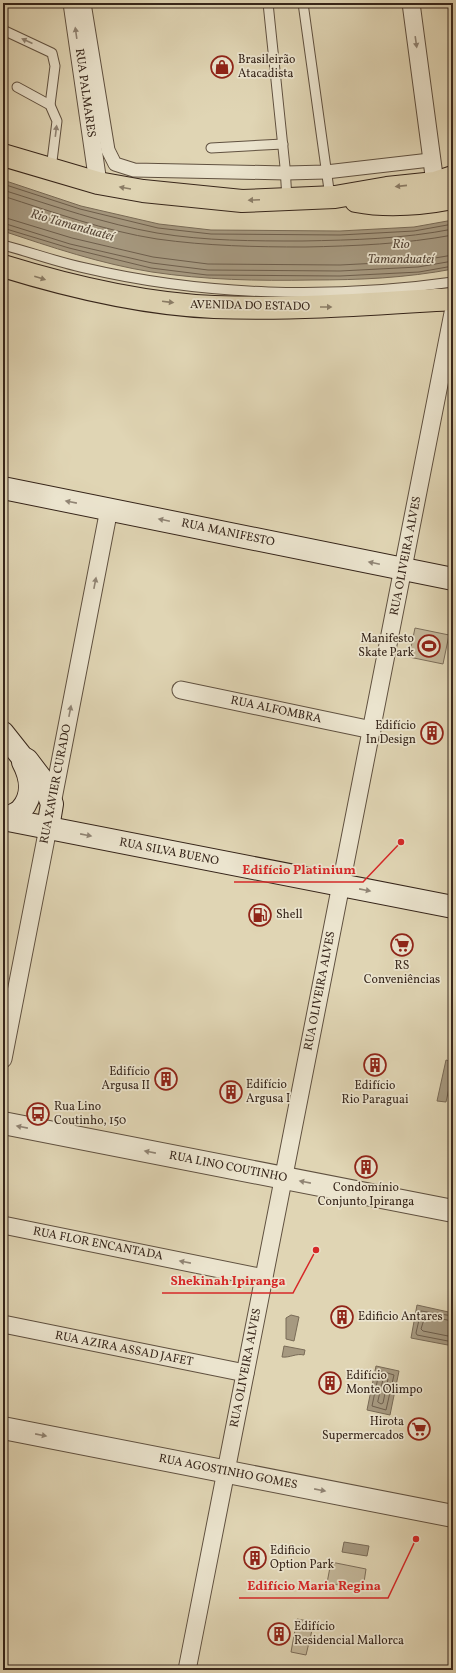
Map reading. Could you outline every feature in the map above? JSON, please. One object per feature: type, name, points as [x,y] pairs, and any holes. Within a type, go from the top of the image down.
[{"type":"highway","points":[[3,155],[98,183],[143,191],[242,201],[332,197],[444,180]]},
{"type":"highway","points":[[332,197],[371,204],[428,203],[453,198]]},
{"type":"highway","name":"AVENIDA DO ESTADO","points":[[3,266],[54,282],[94,290],[141,299],[207,306],[333,307],[453,299]]},
{"type":"main road","name":"RUA MANIFESTO","points":[[3,488],[453,579]]},
{"type":"main road","points":[[3,733],[22,757],[28,769],[31,782],[26,802],[20,811],[4,819]]},
{"type":"main road","points":[[22,757],[27,760],[43,781],[52,804]]},
{"type":"main road","name":"RUA XAVIER CURADO","points":[[48,828],[52,804]]},
{"type":"main road","name":"RUA SILVA BUENO","points":[[4,819],[453,907]]},
{"type":"main road","name":"RUA LINO COUTINHO","points":[[3,1123],[453,1211]]},
{"type":"main road","name":"RUA AGOSTINHO GOMES","points":[[3,1428],[453,1516]]},
{"type":"street","name":"RUA PALMARES","points":[[72,3],[98,183]]},
{"type":"street","points":[[84,3],[108,150],[115,164],[134,170],[286,173],[326,172],[430,160]]},
{"type":"street","points":[[411,3],[430,160],[444,180]]},
{"type":"street","name":"RUA OLIVEIRA ALVES","points":[[187,1670],[453,313]]},
{"type":"street","name":"RUA XAVIER CURADO","points":[[52,804],[109,509]]},
{"type":"street","name":"RUA ALFOMBRA","points":[[181,690],[372,730]]},
{"type":"street","name":"RUA XAVIER CURADO","points":[[3,1059],[48,828]]},
{"type":"street","name":"RUA FLOR ENCANTADA","points":[[3,1225],[264,1278]]},
{"type":"street","name":"RUA AZIRA ASSAD JAFET","points":[[3,1324],[245,1373]]},
{"type":"lane","points":[[268,3],[286,173],[287,199]]},
{"type":"lane","points":[[303,3],[326,172],[332,197]]},
{"type":"lane","points":[[3,30],[52,52],[55,66],[50,105],[57,121],[51,169]]},
{"type":"lane","points":[[17,87],[50,105]]},
{"type":"lane","points":[[211,148],[283,144]]},
{"type":"lane","points":[[3,245],[85,268],[162,282],[257,292],[352,292],[453,282]]},
{"type":"shaded area","name":"Manifesto Skate Park","points":[[415,628],[449,635],[443,664],[409,657]]},
{"type":"shaded area","points":[[331,1562],[366,1569],[363,1589],[327,1583]]},
{"type":"shaded area","points":[[297,1619],[314,1622],[306,1655],[291,1652]]},
{"type":"water","name":"Rio Tamanduateí","points":[[3,180],[81,206],[159,224],[211,230],[340,231],[414,227],[453,220],[453,269],[418,275],[382,278],[347,280],[272,280],[192,277],[133,269],[76,254],[3,231]]},
{"type":"water","points":[[446,1060],[453,1062],[453,1070],[446,1102],[437,1101]]},
{"type":"water","points":[[417,1305],[453,1313],[453,1346],[411,1338]]},
{"type":"water","points":[[291,1315],[299,1317],[294,1341],[286,1339],[286,1318]]},
{"type":"water","points":[[284,1346],[305,1350],[304,1355],[282,1357]]},
{"type":"water","points":[[376,1366],[399,1371],[390,1415],[367,1410]]},
{"type":"water","points":[[344,1542],[369,1546],[367,1556],[342,1552]]},
{"type":"place","name":"Brasileirão Atacadista","points":[[222,67]]},
{"type":"place","name":"Manifesto Skate Park","points":[[429,646]]},
{"type":"place","name":"Edifício In Design","points":[[432,733]]},
{"type":"place","name":"Edifício Platinium","points":[[401,842]]},
{"type":"place","name":"Shell","points":[[260,915]]},
{"type":"place","name":"RS Conveniências","points":[[402,945]]},
{"type":"place","name":"Edifício Rio Paraguai","points":[[375,1065]]},
{"type":"place","name":"Edifício Argusa II","points":[[166,1079]]},
{"type":"place","name":"Edifício Argusa I","points":[[231,1092]]},
{"type":"place","name":"Rua Lino Coutinho, 150","points":[[38,1114]]},
{"type":"place","name":"Condomínio Conjunto Ipiranga","points":[[366,1167]]},
{"type":"place","name":"Shekinah Ipiranga","points":[[316,1250]]},
{"type":"place","name":"Edificio Antares","points":[[342,1317]]},
{"type":"place","name":"Edifício Monte Olimpo","points":[[330,1383]]},
{"type":"place","name":"Hirota Supermercados","points":[[419,1429]]},
{"type":"place","name":"Edifício Maria Regina","points":[[416,1539]]},
{"type":"place","name":"Edificio Option Park","points":[[255,1558]]},
{"type":"place","name":"Edifício Residencial Mallorca","points":[[279,1634]]}]
